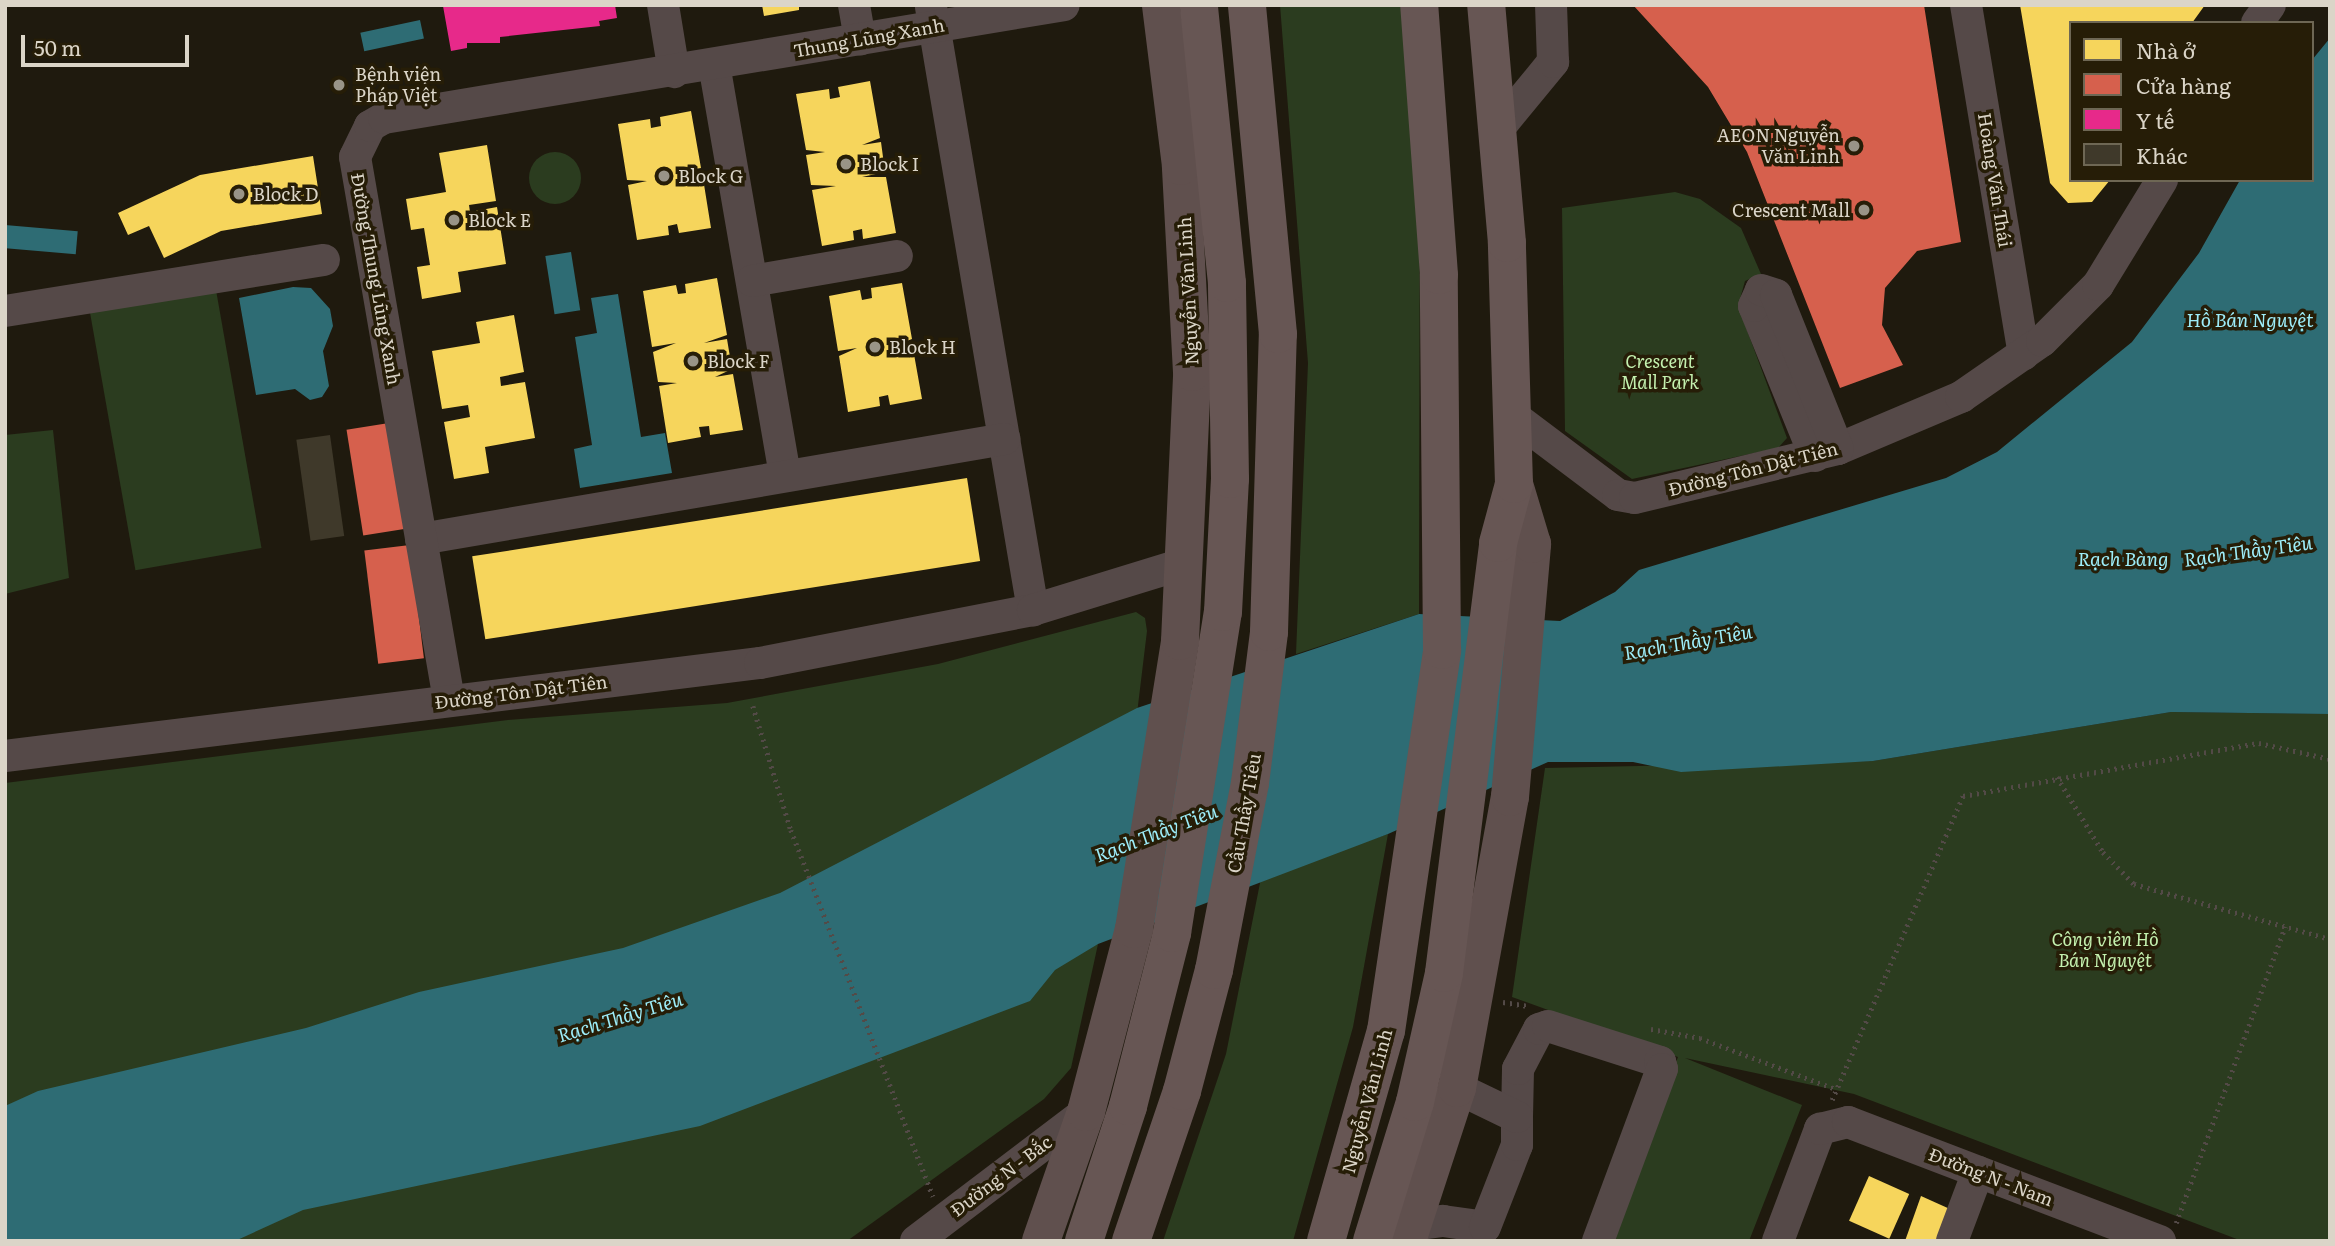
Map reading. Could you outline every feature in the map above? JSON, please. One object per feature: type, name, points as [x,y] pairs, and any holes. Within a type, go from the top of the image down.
[{"type":"highway","name":"Nguyễn Văn Linh","points":[[1084,1241],[1142,1051],[1192,828],[1225,578],[1227,283],[1199,5]]},
{"type":"highway","name":"Cầu Thầy Tiêu","points":[[1131,1241],[1194,1050],[1250,783],[1274,572],[1276,276],[1247,5]]},
{"type":"highway","name":"Nguyễn Văn Linh","points":[[1326,1241],[1374,1081],[1400,959],[1433,733],[1446,547],[1432,124],[1419,5]]},
{"type":"highway","points":[[1372,1241],[1415,1102],[1462,975],[1515,544],[1513,416],[1497,129],[1486,5]]},
{"type":"main road","name":"Nguyễn Văn Linh","points":[[1161,5],[1181,166],[1190,323],[1186,571]]},
{"type":"main road","points":[[1041,1241],[1086,1112],[1104,1046],[1155,819],[1186,571]]},
{"type":"main road","points":[[1410,1233],[1457,1088],[1462,975]]},
{"type":"street","points":[[663,5],[674,72]]},
{"type":"street","points":[[854,5],[860,39]]},
{"type":"street","name":"Thung Lũng Xanh","points":[[674,72],[860,39],[932,16],[1065,5]]},
{"type":"street","points":[[1497,129],[1553,62],[1550,5]]},
{"type":"street","name":"Hoàng Văn Thái","points":[[1966,5],[2033,348]]},
{"type":"street","name":"Hoàng Văn Thái","points":[[1988,5],[2033,348]]},
{"type":"street","points":[[2258,21],[2270,5]]},
{"type":"street","points":[[932,16],[1033,610]]},
{"type":"street","points":[[714,64],[785,475]]},
{"type":"street","name":"Đường Thung Lũng Xanh","points":[[449,700],[355,156],[370,126],[384,118],[674,72]]},
{"type":"street","name":"Đường Tôn Dật Tiên","points":[[1513,416],[1618,495],[1635,498],[1827,453],[1961,397],[2033,348],[2098,285],[2161,182]]},
{"type":"street","points":[[5,311],[324,260],[335,248],[371,251]]},
{"type":"street","points":[[752,281],[897,256]]},
{"type":"street","points":[[421,539],[1004,439]]},
{"type":"street","name":"Đường Tôn Dật Tiên","points":[[5,756],[760,663],[1033,610],[1186,571]]},
{"type":"street","points":[[1410,1233],[1443,1221],[1483,1234],[1517,1145],[1518,1069],[1539,1029],[1660,1062],[1662,1069],[1598,1241]]},
{"type":"street","points":[[1457,1088],[1517,1116]]},
{"type":"street","name":"Đường N - Bắc","points":[[916,1241],[1086,1112]]},
{"type":"street","name":"Đường N - Nam","points":[[1827,1127],[1848,1122],[2158,1237]]},
{"type":"street","points":[[1778,1241],[1827,1127]]},
{"type":"street","points":[[1952,1241],[1978,1172]]},
{"type":"path","points":[[753,706],[791,830],[934,1197]]},
{"type":"path","points":[[1827,1127],[1836,1089],[1963,796],[2259,743],[2330,759]]},
{"type":"path","points":[[2057,778],[2103,852],[2134,884],[2330,939]]},
{"type":"path","points":[[2158,1237],[2285,926]]},
{"type":"green space","points":[[1280,5],[1406,5],[1420,106],[1419,614],[1296,654],[1308,363]]},
{"type":"green space","points":[[555,152],[565,154],[573,160],[579,168],[579,188],[573,196],[565,202],[555,204],[545,202],[537,196],[531,188],[529,178],[531,168],[537,160],[545,154]]},
{"type":"green space","name":"Crescent Mall Park","points":[[1675,192],[1700,199],[1741,228],[1761,274],[1745,281],[1738,306],[1787,438],[1778,448],[1632,479],[1565,431],[1562,208]]},
{"type":"green space","points":[[216,290],[261,548],[135,570],[90,312]]},
{"type":"green space","points":[[53,430],[69,578],[5,594],[5,435]]},
{"type":"green space","points":[[1136,612],[1145,618],[1147,631],[1132,755],[860,874],[5,1161],[5,783],[508,720],[727,703],[938,664]]},
{"type":"green space","name":"Công viên Hồ Bán Nguyệt","points":[[2171,712],[2330,714],[2330,1241],[2242,1241],[1854,1094],[1685,1058],[1802,1105],[1749,1241],[1607,1241],[1678,1057],[1512,997],[1545,768],[1873,761]]},
{"type":"green space","points":[[1388,834],[1353,1027],[1293,1241],[1163,1241],[1226,1054],[1261,878]]},
{"type":"green space","points":[[1098,944],[1071,1068],[1044,1099],[847,1241],[62,1241]]},
{"type":"water","points":[[420,20],[424,39],[364,51],[360,33]]},
{"type":"water","name":"Rạch Bàng","points":[[2330,38],[2330,714],[2171,712],[1873,761],[1681,772],[1633,762],[1548,762],[1388,834],[1098,944],[1055,970],[1030,1001],[700,1126],[303,1210],[235,1241],[5,1241],[5,1106],[38,1091],[306,1028],[419,992],[623,948],[780,893],[1137,708],[1419,614],[1560,621],[1615,592],[1639,570],[1946,478],[1997,452],[2132,342],[2199,253],[2239,182],[2314,182],[2314,58]]},
{"type":"water","points":[[5,225],[78,231],[76,254],[5,248]]},
{"type":"water","points":[[571,252],[580,310],[555,314],[545,256]]},
{"type":"water","points":[[293,287],[311,288],[330,309],[333,326],[323,351],[329,386],[322,397],[310,400],[295,389],[256,395],[239,298]]},
{"type":"water","points":[[618,294],[641,437],[665,433],[672,473],[580,488],[574,449],[592,445],[575,337],[597,333],[591,298]]},
{"type":"building: Nhà ở","points":[[762,5],[799,5],[799,10],[764,16]]},
{"type":"building: Nhà ở","points":[[2020,5],[2205,5],[2193,21],[2069,21],[2069,182],[2108,182],[2092,202],[2068,203],[2050,183]]},
{"type":"building: Nhà ở","name":"Block I","points":[[870,81],[880,138],[862,145],[881,142],[885,172],[862,177],[886,177],[896,233],[863,239],[862,229],[853,231],[854,240],[822,246],[812,190],[836,186],[811,185],[806,155],[825,152],[806,150],[796,94],[829,89],[830,99],[840,97],[838,87]]},
{"type":"building: Nhà ở","name":"Block G","points":[[691,111],[701,168],[682,171],[702,172],[711,228],[679,233],[677,224],[668,226],[669,235],[637,240],[628,185],[647,181],[627,180],[618,124],[650,119],[651,128],[661,126],[660,117]]},
{"type":"building: Nhà ở","name":"Block E","points":[[487,145],[496,201],[469,205],[470,212],[497,207],[506,264],[458,272],[461,292],[422,299],[417,267],[430,265],[424,228],[411,230],[406,199],[446,192],[439,153]]},
{"type":"building: Nhà ở","name":"Block D","points":[[313,156],[322,214],[221,231],[164,258],[149,226],[128,235],[118,213],[200,175]]},
{"type":"building: Nhà ở","name":"Block F","points":[[717,278],[727,335],[704,343],[727,339],[732,369],[715,377],[733,374],[743,430],[710,435],[709,426],[699,427],[701,437],[668,443],[659,386],[677,383],[658,382],[653,352],[676,343],[652,347],[643,291],[676,285],[678,294],[686,293],[685,284]]},
{"type":"building: Nhà ở","name":"Block H","points":[[902,283],[912,339],[894,346],[912,343],[922,399],[890,405],[888,395],[879,397],[880,406],[848,412],[839,356],[857,348],[838,351],[829,296],[860,290],[862,300],[872,298],[871,288]]},
{"type":"building: Nhà ở","points":[[514,315],[524,372],[500,377],[501,386],[525,382],[535,438],[485,447],[489,473],[454,479],[444,422],[470,417],[468,405],[442,409],[432,351],[480,343],[476,322]]},
{"type":"building: Nhà ở","points":[[967,478],[980,561],[485,639],[472,556]]},
{"type":"building: Nhà ở","points":[[1869,1176],[1909,1194],[1889,1239],[1849,1221]]},
{"type":"building: Nhà ở","points":[[1921,1196],[1961,1214],[1949,1241],[1905,1241]]},
{"type":"building: Cửa hàng","name":"Crescent Mall","points":[[1633,5],[1924,5],[1961,242],[1917,251],[1885,288],[1882,325],[1903,365],[1840,388],[1747,152],[1708,87]]},
{"type":"building: Cửa hàng","points":[[389,423],[406,529],[363,535],[347,430]]},
{"type":"building: Cửa hàng","points":[[410,545],[424,658],[378,664],[364,551]]},
{"type":"building: Y tế","points":[[615,5],[617,18],[599,21],[600,26],[500,37],[500,43],[467,43],[467,48],[451,51],[443,6]]},
{"type":"building: Khác","points":[[330,435],[344,536],[311,541],[296,440]]},
{"type":"place","name":"Bệnh viện Pháp Việt","points":[[339,85]]},
{"type":"place","name":"AEON Nguyễn Văn Linh","points":[[1854,146]]},
{"type":"place","name":"Block I","points":[[846,164]]},
{"type":"place","name":"Block G","points":[[664,176]]},
{"type":"place","name":"Block D","points":[[239,194]]},
{"type":"place","name":"Crescent Mall","points":[[1864,210]]},
{"type":"place","name":"Block E","points":[[454,220]]},
{"type":"place","name":"Block H","points":[[875,347]]},
{"type":"place","name":"Block F","points":[[693,361]]},
{"type":"water label","name":"Hồ Bán Nguyệt","points":[[2250,320]]},
{"type":"water label","name":"Rạch Thầy Tiêu","points":[[2248,551]]},
{"type":"water label","name":"Rạch Thầy Tiêu","points":[[1688,642]]},
{"type":"water label","name":"Rạch Thầy Tiêu","points":[[1156,833]]},
{"type":"water label","name":"Rạch Thầy Tiêu","points":[[620,1017]]}]
